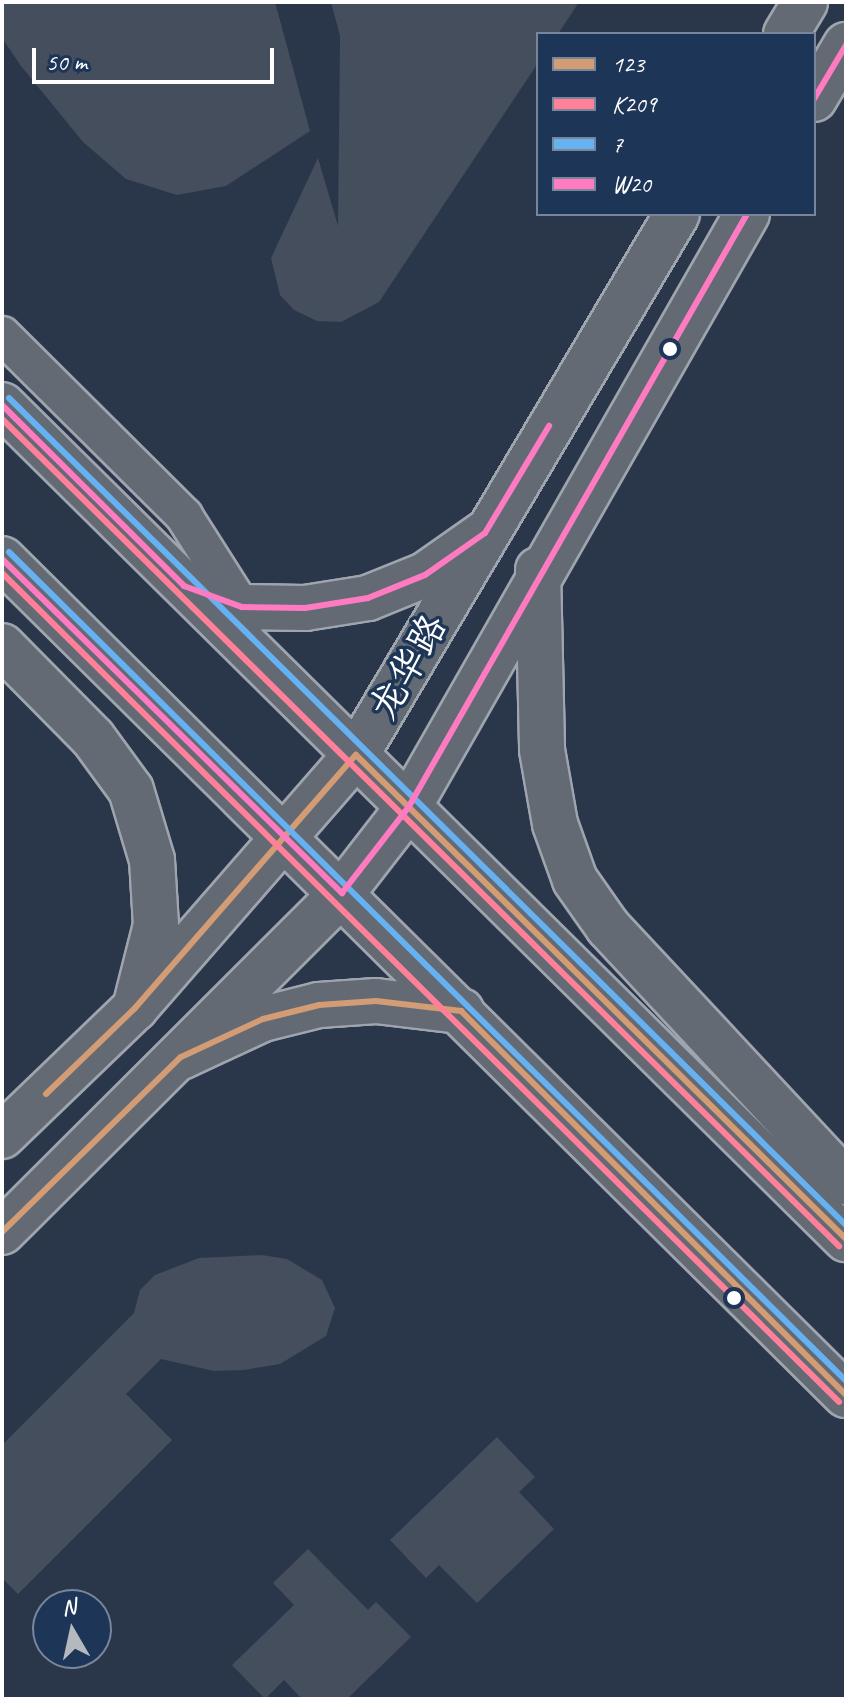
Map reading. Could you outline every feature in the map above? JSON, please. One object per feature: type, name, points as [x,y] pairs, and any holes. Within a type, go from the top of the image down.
[{"type":"main road","points":[[787,32],[805,2]]},
{"type":"main road","points":[[816,96],[846,45]]},
{"type":"main road","name":"龙华路","points":[[2,1136],[135,1008],[356,755],[676,216]]},
{"type":"main road","name":"龙华路","points":[[2,1232],[181,1057],[342,893],[408,808],[538,570],[746,216]]},
{"type":"main road","points":[[2,405],[846,1239]]},
{"type":"main road","points":[[184,586],[242,607],[305,608],[368,598],[425,575],[485,533]]},
{"type":"main road","points":[[2,559],[846,1395]]},
{"type":"main road","points":[[538,570],[542,750],[555,824],[575,880],[608,927],[846,1182]]},
{"type":"main road","points":[[2,646],[93,738],[131,790],[152,860],[156,925],[135,1008]]},
{"type":"main road","points":[[181,1057],[263,1019],[319,1005],[376,1001],[461,1011]]},
{"type":"street","points":[[2,335],[184,516],[242,607],[282,682]]},
{"type":"building","points":[[2,2],[275,2],[310,131],[226,186],[177,195],[126,179],[83,142],[21,66],[2,38]]},
{"type":"building","points":[[331,2],[579,2],[559,32],[536,32],[536,66],[379,302],[341,322],[317,321],[294,310],[280,295],[271,258],[318,158],[338,226],[340,36]]},
{"type":"building","points":[[262,1255],[287,1259],[322,1280],[335,1308],[326,1336],[280,1364],[244,1370],[214,1371],[161,1359],[126,1394],[172,1440],[18,1594],[2,1578],[2,1445],[134,1313],[140,1290],[155,1275],[199,1258]]},
{"type":"building","points":[[497,1437],[535,1477],[519,1492],[554,1529],[477,1603],[439,1565],[426,1578],[390,1540]]},
{"type":"building","points":[[308,1549],[368,1610],[376,1602],[411,1637],[347,1699],[302,1699],[284,1680],[265,1699],[232,1665],[294,1605],[273,1583]]},
{"type":"transit line","name":"W20","points":[[816,96],[846,45]]},
{"type":"transit line","name":"W20","points":[[2,559],[342,893],[408,808],[746,216]]},
{"type":"transit line","name":"7","points":[[9,398],[846,1225]]},
{"type":"transit line","name":"W20","points":[[2,405],[184,586],[242,607],[305,608],[368,598],[425,575],[485,533],[549,426]]},
{"type":"transit line","name":"K209","points":[[2,419],[839,1246]]},
{"type":"transit line","name":"7","points":[[9,552],[846,1381]]},
{"type":"transit line","name":"K209","points":[[2,573],[839,1402]]},
{"type":"transit line","name":"123","points":[[356,755],[846,1239]]},
{"type":"transit line","name":"123","points":[[46,1094],[135,1008],[356,755]]},
{"type":"transit line","name":"123","points":[[2,1232],[181,1057],[263,1019],[319,1005],[376,1001],[461,1011]]},
{"type":"transit line","name":"123","points":[[461,1011],[846,1395]]}]
